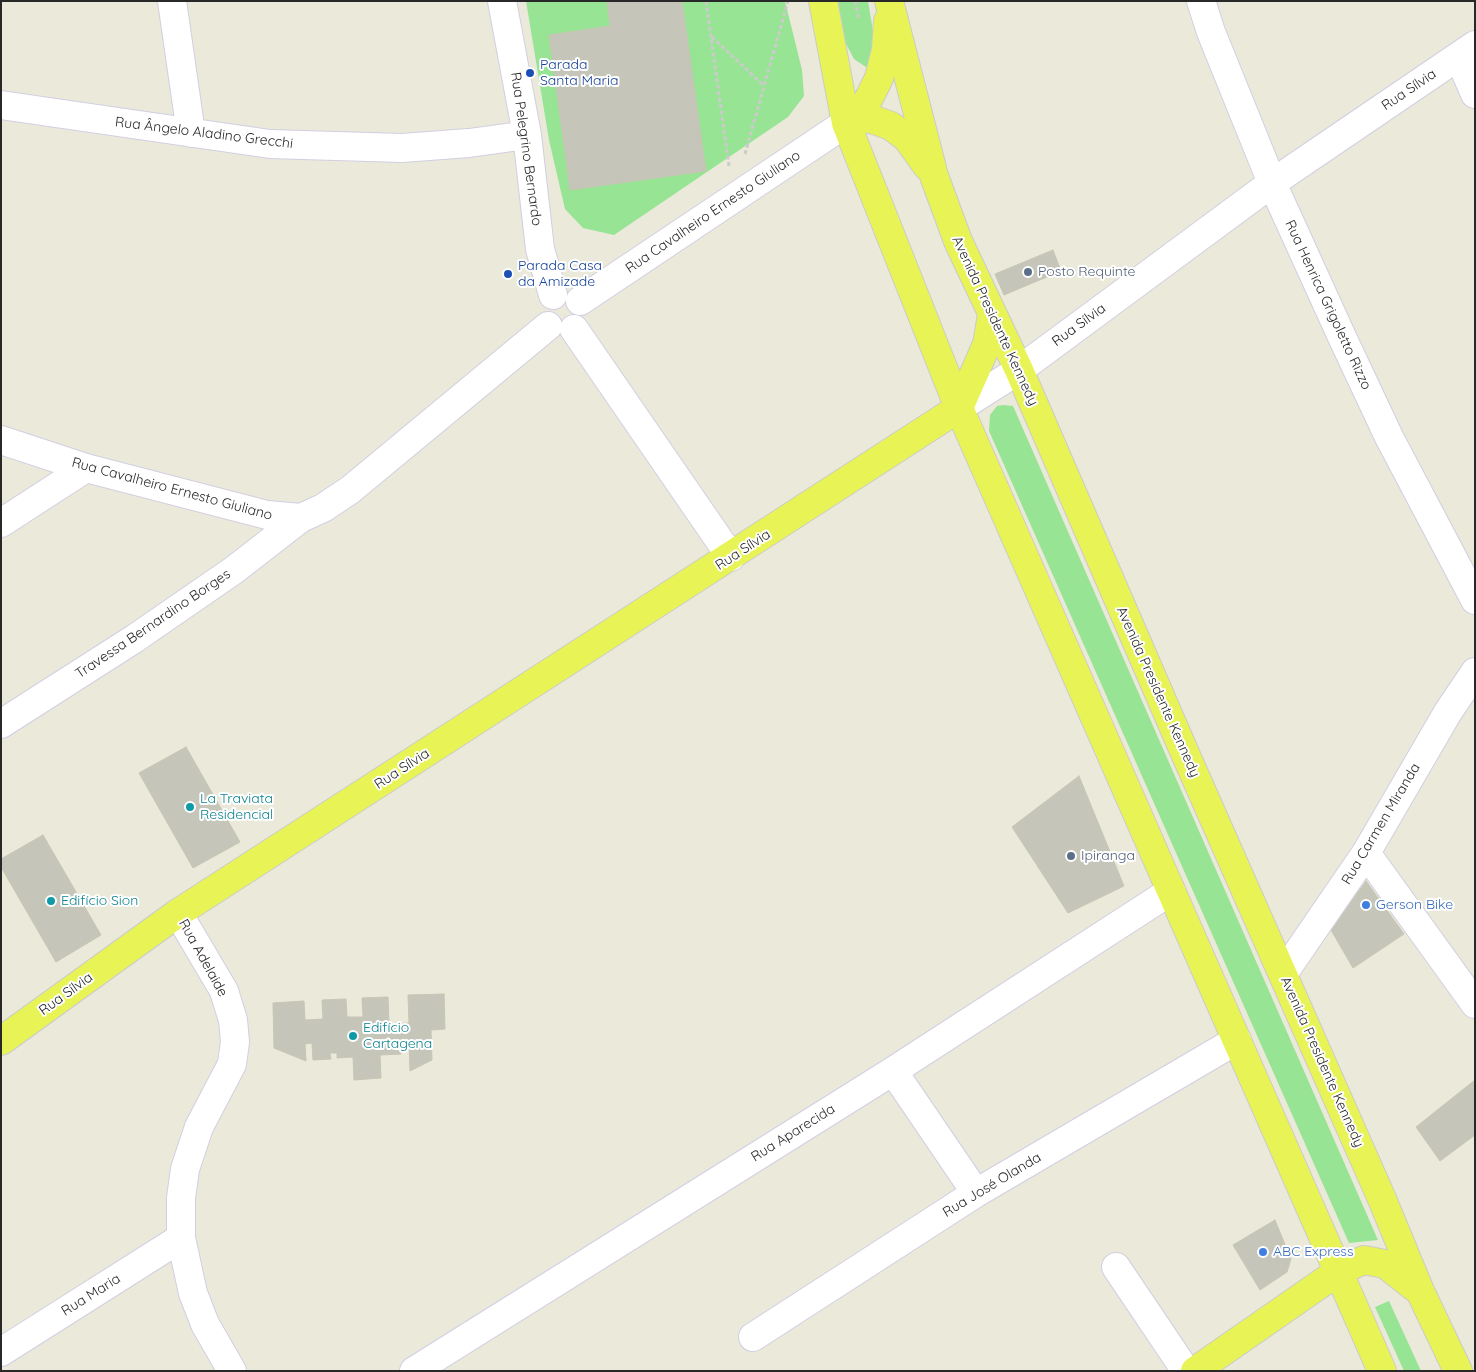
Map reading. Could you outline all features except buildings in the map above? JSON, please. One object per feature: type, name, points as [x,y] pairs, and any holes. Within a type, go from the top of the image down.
[{"type":"main road","points":[[823,1],[846,123],[958,408],[1382,1371]]},
{"type":"main road","points":[[846,123],[867,102],[879,78],[886,50],[889,1]]},
{"type":"main road","name":"Avenida Presidente Kennedy","points":[[889,1],[934,176],[958,242],[1019,370],[1420,1291],[1458,1371]]},
{"type":"main road","points":[[846,123],[869,118],[891,126],[908,138],[934,176]]},
{"type":"main road","points":[[958,408],[987,344],[992,315]]},
{"type":"main road","name":"Rua Sílvia","points":[[1,1041],[178,913],[731,557],[958,408]]},
{"type":"main road","points":[[1195,1371],[1339,1271],[1364,1260],[1385,1264],[1420,1291]]},
{"type":"street","points":[[172,1],[191,133]]},
{"type":"street","name":"Rua Pelegrino Bernardo","points":[[502,1],[527,135],[540,249],[553,296]]},
{"type":"street","name":"Rua Henrica Grigoletto Rizzo","points":[[1201,1],[1211,32],[1272,183],[1389,437],[1475,600]]},
{"type":"street","points":[[1467,51],[1475,94]]},
{"type":"street","name":"Rua Sílvia","points":[[958,408],[1019,370],[1272,183],[1467,51]]},
{"type":"street","name":"Rua Ângelo Aladino Grecchi","points":[[6,111],[270,144],[345,148],[440,145],[527,135]]},
{"type":"street","name":"Rua Cavalheiro Ernesto Giuliano","points":[[1,440],[86,468],[267,515],[301,518],[323,508],[350,490],[561,328],[580,324],[584,316],[584,308],[580,301],[846,123]]},
{"type":"street","points":[[580,301],[568,293],[553,296],[547,302],[544,310],[561,328],[731,557]]},
{"type":"street","points":[[1,522],[86,468]]},
{"type":"street","name":"Travessa Bernardino Borges","points":[[1,724],[165,618],[234,570],[301,518]]},
{"type":"street","name":"Rua Carmen Miranda","points":[[1283,974],[1366,853],[1448,712],[1475,672]]},
{"type":"street","points":[[1366,853],[1475,1004]]},
{"type":"street","name":"Rua Aparecida","points":[[414,1371],[893,1071],[1171,891]]},
{"type":"street","name":"Rua Adelaide","points":[[178,913],[224,991],[233,1020],[235,1042],[232,1064],[199,1127],[185,1169],[181,1198],[181,1238],[193,1293],[205,1324],[232,1371]]},
{"type":"street","name":"Rua José Olanda","points":[[753,1337],[976,1193],[1237,1040]]},
{"type":"street","points":[[893,1071],[976,1193]]},
{"type":"street","name":"Rua Maria","points":[[1,1352],[181,1238]]},
{"type":"street","points":[[1116,1267],[1186,1371]]},
{"type":"path","points":[[706,1],[729,166]]},
{"type":"path","points":[[746,154],[788,1]]},
{"type":"path","points":[[711,37],[764,86]]},
{"type":"green space","points":[[526,1],[785,1],[802,70],[804,96],[788,117],[614,235],[583,228],[565,209],[549,140]]},
{"type":"green space","points":[[837,1],[868,1],[876,49],[869,69],[854,59],[845,42]]},
{"type":"green space","points":[[997,406],[1013,406],[1378,1240],[1349,1243],[989,431],[990,415]]},
{"type":"green space","points":[[1389,1301],[1421,1371],[1404,1371],[1375,1307]]},
{"type":"place","name":"Parada Santa Maria","points":[[530,73]]},
{"type":"place","name":"Posto Requinte","points":[[1028,272]]},
{"type":"place","name":"Parada Casa da Amizade","points":[[508,274]]},
{"type":"place","name":"La Traviata Residencial","points":[[190,807]]},
{"type":"place","name":"Ipiranga","points":[[1071,856]]},
{"type":"place","name":"Edifício Sion","points":[[51,901]]},
{"type":"place","name":"Gerson Bike","points":[[1366,905]]},
{"type":"place","name":"Edifício Cartagena","points":[[353,1036]]},
{"type":"place","name":"ABC Express","points":[[1263,1252]]}]
